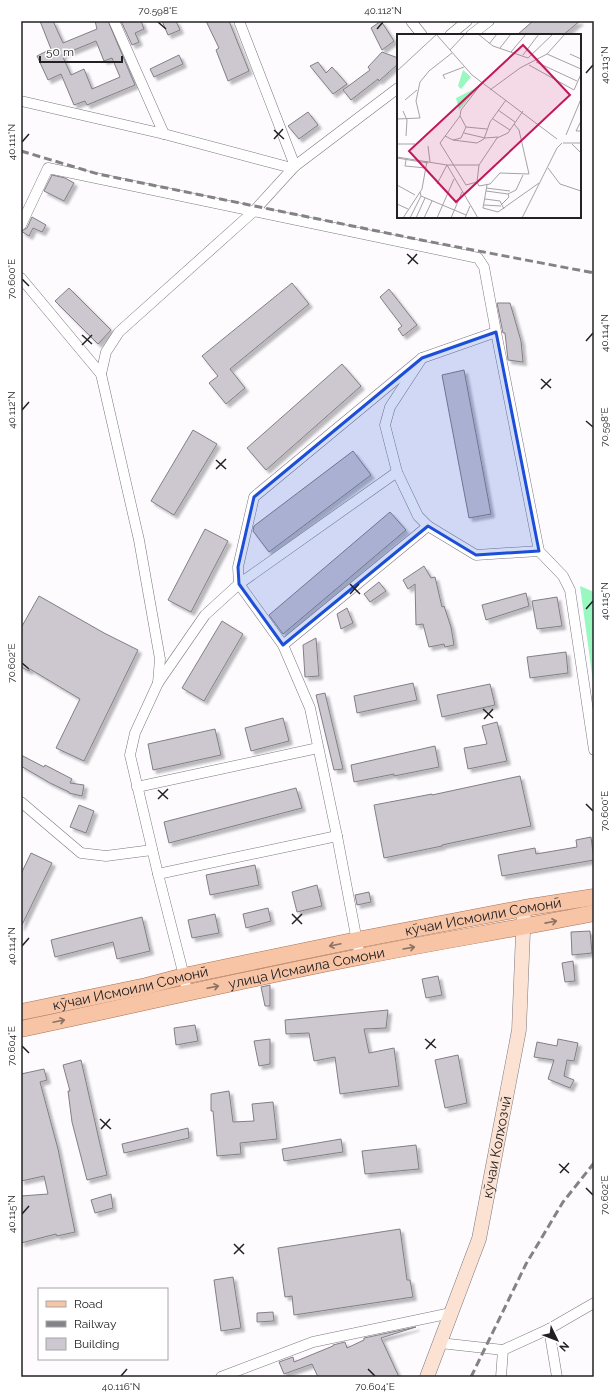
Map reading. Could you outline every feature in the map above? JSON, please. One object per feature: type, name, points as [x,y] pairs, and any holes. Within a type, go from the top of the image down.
[{"type":"main road","name":"кӯчаи Исмоили Сомонӣ","points":[[21,1012],[357,940],[524,908],[594,897]]},
{"type":"main road","name":"кӯчаи Колхозчӣ","points":[[427,1377],[479,1238],[519,1030],[524,908]]},
{"type":"main road","name":"улица Исмаила Сомони","points":[[21,1029],[149,1002],[187,992],[360,956],[594,913]]},
{"type":"street","points":[[114,21],[164,134]]},
{"type":"street","points":[[239,21],[295,166]]},
{"type":"street","points":[[411,21],[421,34]]},
{"type":"street","points":[[451,34],[468,21]]},
{"type":"street","points":[[472,34],[489,21]]},
{"type":"street","points":[[158,683],[160,659],[140,547],[101,374],[106,352],[119,332],[254,211],[295,166],[397,88]]},
{"type":"street","points":[[21,92],[23,102],[164,134],[288,167],[295,166]]},
{"type":"street","points":[[21,225],[48,168],[478,258],[484,267],[539,551],[563,576],[570,590],[594,750]]},
{"type":"street","points":[[21,278],[101,374]]},
{"type":"street","points":[[360,956],[310,708],[283,645],[239,584],[238,567],[254,497],[422,358],[496,332]]},
{"type":"street","points":[[422,358],[390,407],[385,425],[397,472],[418,516],[428,526],[476,555],[539,551]]},
{"type":"street","points":[[187,992],[130,755],[135,733],[158,683],[205,615],[239,584],[397,472]]},
{"type":"street","points":[[283,645],[428,526]]},
{"type":"street","points":[[137,788],[318,748]]},
{"type":"street","points":[[21,802],[81,853],[106,856],[152,850]]},
{"type":"street","points":[[158,874],[337,836]]},
{"type":"street","points":[[440,1343],[503,1350],[549,1329],[594,1303]]},
{"type":"street","points":[[221,1377],[313,1342],[451,1313]]},
{"type":"street","points":[[549,1329],[557,1377]]},
{"type":"street","points":[[501,1377],[503,1350]]},
{"type":"highlighted area","points":[[496,332],[539,551],[476,555],[428,526],[283,645],[239,584],[238,567],[254,497],[422,358]]},
{"type":"green space","points":[[580,586],[594,592],[594,689]]},
{"type":"building","points":[[40,21],[53,21],[63,43],[97,29],[95,21],[108,21],[135,85],[87,105],[85,101],[74,105],[61,74],[48,80],[37,56],[51,49]],"holes":[[[96,41],[104,61],[112,58],[120,77],[92,89],[84,69],[71,75],[62,55]]]},
{"type":"building","points":[[121,21],[141,21],[144,29],[135,33],[139,42],[132,45]]},
{"type":"building","points":[[162,21],[176,21],[180,30],[168,35]]},
{"type":"building","points":[[206,21],[229,21],[249,71],[228,81],[216,50],[219,48]]},
{"type":"building","points":[[381,21],[394,41],[382,50],[371,28]]},
{"type":"building","points":[[533,21],[580,21],[564,34],[518,34]]},
{"type":"building","points":[[382,52],[397,58],[397,65],[379,81],[378,79],[351,100],[343,90],[370,70],[368,67]]},
{"type":"building","points":[[179,55],[183,64],[154,77],[150,69]]},
{"type":"building","points":[[318,62],[326,73],[332,67],[347,84],[333,94],[310,66]]},
{"type":"building","points":[[308,112],[318,125],[299,139],[288,126]]},
{"type":"building","points":[[52,175],[65,178],[74,183],[64,201],[44,191]]},
{"type":"building","points":[[32,217],[46,225],[42,232],[33,228],[29,236],[21,231],[27,228]]},
{"type":"building","points":[[292,283],[309,304],[230,369],[245,388],[226,404],[209,383],[218,376],[202,356]]},
{"type":"building","points":[[69,288],[111,330],[98,344],[55,301]]},
{"type":"building","points":[[389,289],[417,325],[403,336],[398,329],[402,326],[380,297]]},
{"type":"building","points":[[497,303],[510,303],[521,341],[523,362],[508,360],[505,333],[503,333]]},
{"type":"building","points":[[342,364],[361,386],[266,470],[247,448]]},
{"type":"building","points":[[464,370],[491,514],[469,518],[442,375]]},
{"type":"building","points":[[193,430],[217,444],[174,515],[151,501]]},
{"type":"building","points":[[353,451],[371,475],[269,552],[253,531],[254,526]]},
{"type":"building","points":[[390,512],[406,530],[283,634],[269,615]]},
{"type":"building","points":[[205,529],[228,541],[191,612],[168,600]]},
{"type":"building","points":[[424,566],[431,578],[435,577],[442,607],[444,606],[451,627],[454,645],[445,647],[444,644],[429,647],[423,624],[416,625],[415,584],[408,589],[403,580]]},
{"type":"building","points":[[379,582],[386,591],[370,602],[364,594]]},
{"type":"building","points":[[526,593],[529,606],[486,620],[482,605]]},
{"type":"building","points":[[39,596],[104,633],[138,650],[84,761],[56,748],[80,699],[30,669],[29,671],[21,667],[21,628]]},
{"type":"building","points":[[557,597],[562,626],[537,629],[532,601]]},
{"type":"building","points":[[347,608],[353,623],[341,629],[337,614]]},
{"type":"building","points":[[222,621],[243,634],[204,701],[182,688]]},
{"type":"building","points":[[316,638],[319,676],[305,677],[303,645]]},
{"type":"building","points":[[566,652],[568,673],[530,678],[527,657]]},
{"type":"building","points":[[413,683],[417,700],[357,713],[354,696]]},
{"type":"building","points":[[490,684],[495,705],[442,717],[437,695]]},
{"type":"building","points":[[325,693],[343,769],[334,770],[316,695]]},
{"type":"building","points":[[283,718],[289,741],[251,751],[245,728]]},
{"type":"building","points":[[497,722],[507,761],[468,769],[464,748],[487,744],[482,726]]},
{"type":"building","points":[[215,729],[221,755],[153,770],[148,744]]},
{"type":"building","points":[[435,746],[439,767],[354,782],[351,765]]},
{"type":"building","points":[[21,755],[72,779],[70,783],[84,785],[82,796],[69,793],[21,766]]},
{"type":"building","points":[[520,776],[531,826],[384,858],[374,805],[432,795]]},
{"type":"building","points":[[296,788],[302,808],[169,843],[164,822]]},
{"type":"building","points":[[79,805],[94,811],[86,833],[70,827]]},
{"type":"building","points":[[591,837],[594,860],[502,876],[498,855],[535,848],[536,854],[577,847],[576,840]]},
{"type":"building","points":[[31,853],[52,863],[21,927],[21,874]]},
{"type":"building","points":[[255,865],[259,885],[210,895],[206,875]]},
{"type":"building","points":[[317,885],[322,906],[297,912],[292,892]]},
{"type":"building","points":[[369,892],[371,902],[357,905],[355,895]]},
{"type":"building","points":[[268,908],[271,921],[246,928],[243,914]]},
{"type":"building","points":[[215,914],[219,933],[192,938],[188,920]]},
{"type":"building","points":[[142,917],[150,951],[117,959],[113,942],[55,957],[51,940]]},
{"type":"building","points":[[590,931],[592,953],[572,955],[571,932]]},
{"type":"building","points":[[573,961],[575,981],[565,982],[562,963]]},
{"type":"building","points":[[438,976],[442,995],[426,998],[422,979]]},
{"type":"building","points":[[270,985],[270,1006],[265,1006],[261,987]]},
{"type":"building","points":[[388,1010],[386,1028],[364,1029],[369,1053],[394,1048],[399,1086],[340,1094],[335,1057],[314,1061],[309,1033],[286,1034],[285,1020]]},
{"type":"building","points":[[195,1025],[198,1041],[176,1045],[174,1028]]},
{"type":"building","points":[[270,1039],[270,1064],[259,1066],[254,1041]]},
{"type":"building","points":[[558,1039],[578,1043],[574,1061],[567,1060],[564,1076],[574,1080],[570,1088],[548,1079],[554,1060],[534,1057],[537,1042],[557,1046]]},
{"type":"building","points":[[458,1055],[467,1103],[445,1108],[435,1060]]},
{"type":"building","points":[[81,1060],[107,1175],[87,1180],[72,1122],[68,1091],[70,1091],[63,1065]]},
{"type":"building","points":[[44,1069],[47,1080],[40,1082],[58,1149],[75,1232],[57,1236],[56,1234],[21,1243],[21,1196],[48,1194],[44,1176],[21,1181],[21,1074]]},
{"type":"building","points":[[229,1091],[233,1122],[254,1121],[252,1104],[273,1102],[277,1139],[240,1143],[241,1154],[217,1156],[213,1111],[211,1111],[211,1094]]},
{"type":"building","points":[[188,1128],[189,1138],[124,1153],[122,1144]]},
{"type":"building","points":[[341,1139],[343,1152],[284,1161],[282,1149]]},
{"type":"building","points":[[416,1145],[419,1169],[365,1174],[362,1151]]},
{"type":"building","points":[[111,1194],[113,1208],[95,1213],[91,1200]]},
{"type":"building","points":[[400,1229],[407,1280],[410,1280],[413,1297],[294,1315],[292,1296],[285,1297],[278,1248]]},
{"type":"building","points":[[233,1277],[241,1328],[221,1331],[214,1280]]},
{"type":"building","points":[[273,1312],[274,1321],[257,1322],[257,1313]]},
{"type":"building","points":[[416,1327],[381,1338],[399,1377],[318,1377],[312,1364],[284,1374],[279,1362],[293,1357],[294,1362],[333,1345],[345,1342],[347,1348],[364,1340],[364,1338]]},
{"type":"railway","points":[[21,151],[98,174],[421,240],[594,273]]},
{"type":"railway","points":[[471,1377],[526,1264],[563,1202],[594,1163]]}]
